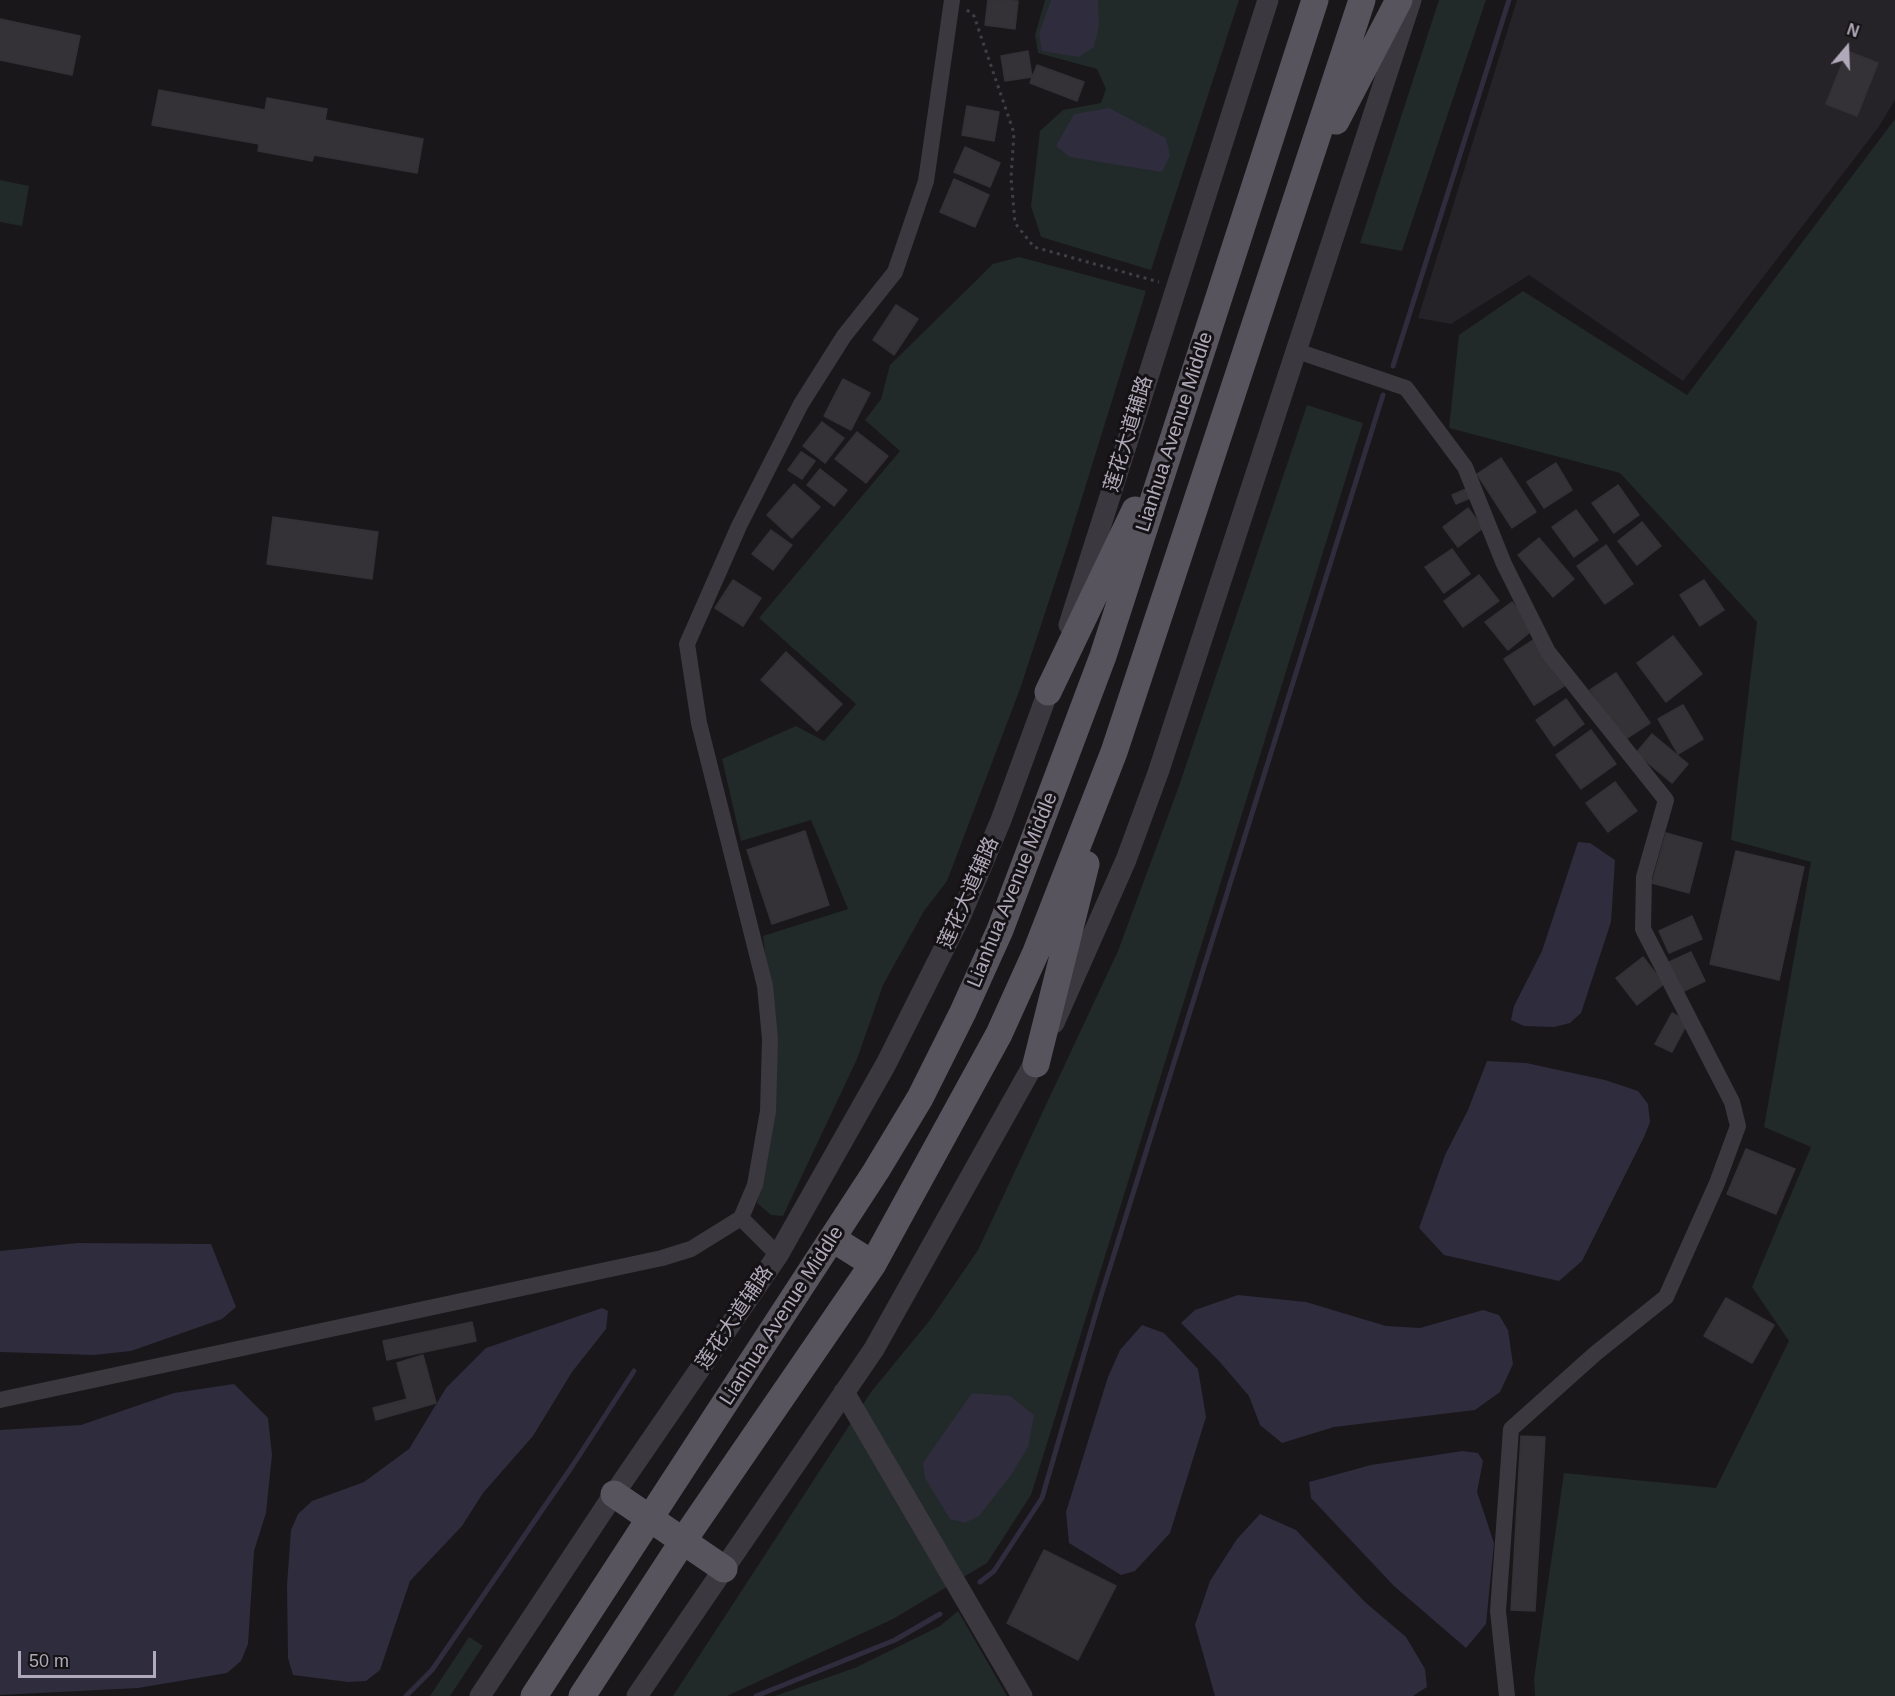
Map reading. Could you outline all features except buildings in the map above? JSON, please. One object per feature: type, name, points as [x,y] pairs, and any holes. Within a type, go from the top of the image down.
[{"type":"main road","name":"Lianhua Avenue Middle","points":[[534,1696],[833,1239],[920,1098],[963,1012],[1000,930],[1103,656],[1315,0]]},
{"type":"main road","points":[[582,1696],[683,1541],[873,1264],[999,1034],[1036,952],[1114,752],[1362,0]]},
{"type":"main road","points":[[1298,194],[1398,0]]},
{"type":"main road","points":[[1048,692],[1180,417]]},
{"type":"main road","points":[[1036,1064],[1114,752]]},
{"type":"main road","points":[[833,1239],[873,1264]]},
{"type":"main road","points":[[614,1494],[724,1569]]},
{"type":"street","name":"莲花大道辅路","points":[[480,1696],[614,1494],[778,1255],[886,1064],[956,926],[1001,820],[1048,692],[1268,0]]},
{"type":"street","points":[[638,1696],[874,1348],[1036,1064],[1126,860],[1297,351],[1411,0]]},
{"type":"street","points":[[0,1400],[663,1258],[691,1249],[741,1218],[755,1185],[768,1111],[770,1039],[765,986],[699,723],[687,644],[739,526],[801,404],[844,336],[895,272],[926,181],[956,3]]},
{"type":"street","points":[[1297,351],[1406,388],[1465,467],[1504,564],[1548,652],[1666,800],[1644,877],[1643,929],[1732,1102],[1738,1126],[1717,1182],[1666,1297],[1596,1353],[1511,1429],[1498,1611],[1507,1696]]},
{"type":"street","points":[[741,1218],[778,1255]]},
{"type":"street","points":[[844,1392],[1023,1696]]},
{"type":"path","points":[[956,3],[974,16],[1014,133],[1011,178],[1015,223],[1034,247],[1175,287]]},
{"type":"shaded area","points":[[1045,0],[1239,0],[1151,270],[1041,237],[1031,206],[1040,131],[1063,110],[1101,103],[1106,89],[1097,69],[1038,53],[1035,35]]},
{"type":"shaded area","points":[[1051,0],[1098,0],[1099,26],[1094,47],[1079,57],[1042,51],[1039,34]]},
{"type":"shaded area","points":[[1439,0],[1486,0],[1402,251],[1360,243]]},
{"type":"shaded area","points":[[1517,0],[1895,0],[1895,100],[1878,128],[1683,381],[1529,275],[1451,324],[1418,318]]},
{"type":"shaded area","points":[[1109,108],[1166,138],[1170,156],[1162,172],[1070,157],[1056,146],[1074,114]]},
{"type":"shaded area","points":[[1895,119],[1895,1696],[1535,1696],[1534,1679],[1564,1473],[1716,1488],[1789,1341],[1752,1287],[1811,1147],[1764,1127],[1811,862],[1731,840],[1757,622],[1620,473],[1449,428],[1459,335],[1523,291],[1687,395]]},
{"type":"shaded area","points":[[0,180],[29,186],[22,226],[0,222]]},
{"type":"shaded area","points":[[1019,257],[1146,291],[1020,689],[947,881],[924,911],[883,985],[857,1059],[783,1216],[771,1215],[757,1203],[763,1181],[776,1038],[763,936],[848,909],[811,820],[741,841],[722,759],[796,726],[824,741],[856,704],[759,618],[900,451],[865,420],[881,399],[890,365],[993,264]]},
{"type":"shaded area","points":[[1307,405],[1363,423],[1031,1495],[987,1563],[893,1619],[727,1696],[673,1696],[871,1392],[930,1320],[978,1250],[1118,951],[1179,786]]},
{"type":"shaded area","points":[[1578,842],[1590,843],[1615,860],[1611,922],[1581,1013],[1570,1023],[1554,1027],[1524,1026],[1511,1020],[1514,1006],[1542,951]]},
{"type":"shaded area","points":[[1487,1061],[1526,1063],[1605,1080],[1638,1091],[1648,1104],[1650,1122],[1644,1137],[1582,1261],[1559,1281],[1444,1255],[1419,1228],[1445,1155],[1468,1110]]},
{"type":"shaded area","points":[[78,1243],[211,1244],[236,1307],[222,1319],[131,1351],[94,1355],[0,1352],[0,1251]]},
{"type":"shaded area","points":[[1238,1295],[1306,1302],[1386,1326],[1420,1328],[1483,1310],[1499,1315],[1508,1330],[1513,1364],[1500,1392],[1475,1410],[1334,1427],[1282,1443],[1260,1425],[1249,1396],[1219,1361],[1181,1323],[1195,1310]]},
{"type":"shaded area","points":[[602,1308],[608,1311],[606,1329],[572,1372],[533,1436],[483,1493],[462,1526],[410,1581],[380,1670],[366,1681],[348,1682],[293,1675],[288,1658],[287,1585],[291,1530],[298,1514],[312,1501],[364,1482],[409,1449],[446,1388],[486,1348]]},
{"type":"shaded area","points":[[1142,1325],[1164,1333],[1198,1369],[1206,1417],[1170,1533],[1135,1571],[1121,1575],[1069,1543],[1066,1512],[1108,1377],[1120,1350]]},
{"type":"shaded area","points":[[234,1384],[268,1418],[272,1455],[266,1513],[254,1551],[248,1644],[241,1661],[227,1673],[138,1688],[0,1695],[0,1430],[81,1425],[174,1393]]},
{"type":"shaded area","points":[[972,1393],[1010,1396],[1034,1415],[1028,1447],[1011,1475],[979,1516],[965,1523],[950,1519],[925,1478],[923,1463]]},
{"type":"shaded area","points":[[1462,1451],[1478,1453],[1483,1461],[1477,1492],[1494,1543],[1486,1624],[1466,1648],[1394,1586],[1311,1498],[1309,1482],[1371,1465]]},
{"type":"shaded area","points":[[1260,1514],[1296,1530],[1365,1602],[1406,1637],[1425,1669],[1427,1687],[1413,1696],[1215,1696],[1195,1625],[1210,1581],[1237,1539]]},
{"type":"shaded area","points":[[958,1611],[1007,1696],[775,1696],[857,1667],[940,1626]]},
{"type":"shaded area","points":[[469,1637],[483,1646],[450,1696],[430,1696]]},
{"type":"waterway","points":[[1393,366],[1509,0]]},
{"type":"waterway","points":[[980,1582],[994,1571],[1042,1498],[1100,1299],[1383,395]]},
{"type":"waterway","points":[[406,1696],[432,1670],[573,1465],[634,1371]]},
{"type":"waterway","points":[[756,1696],[895,1640],[940,1614]]}]
